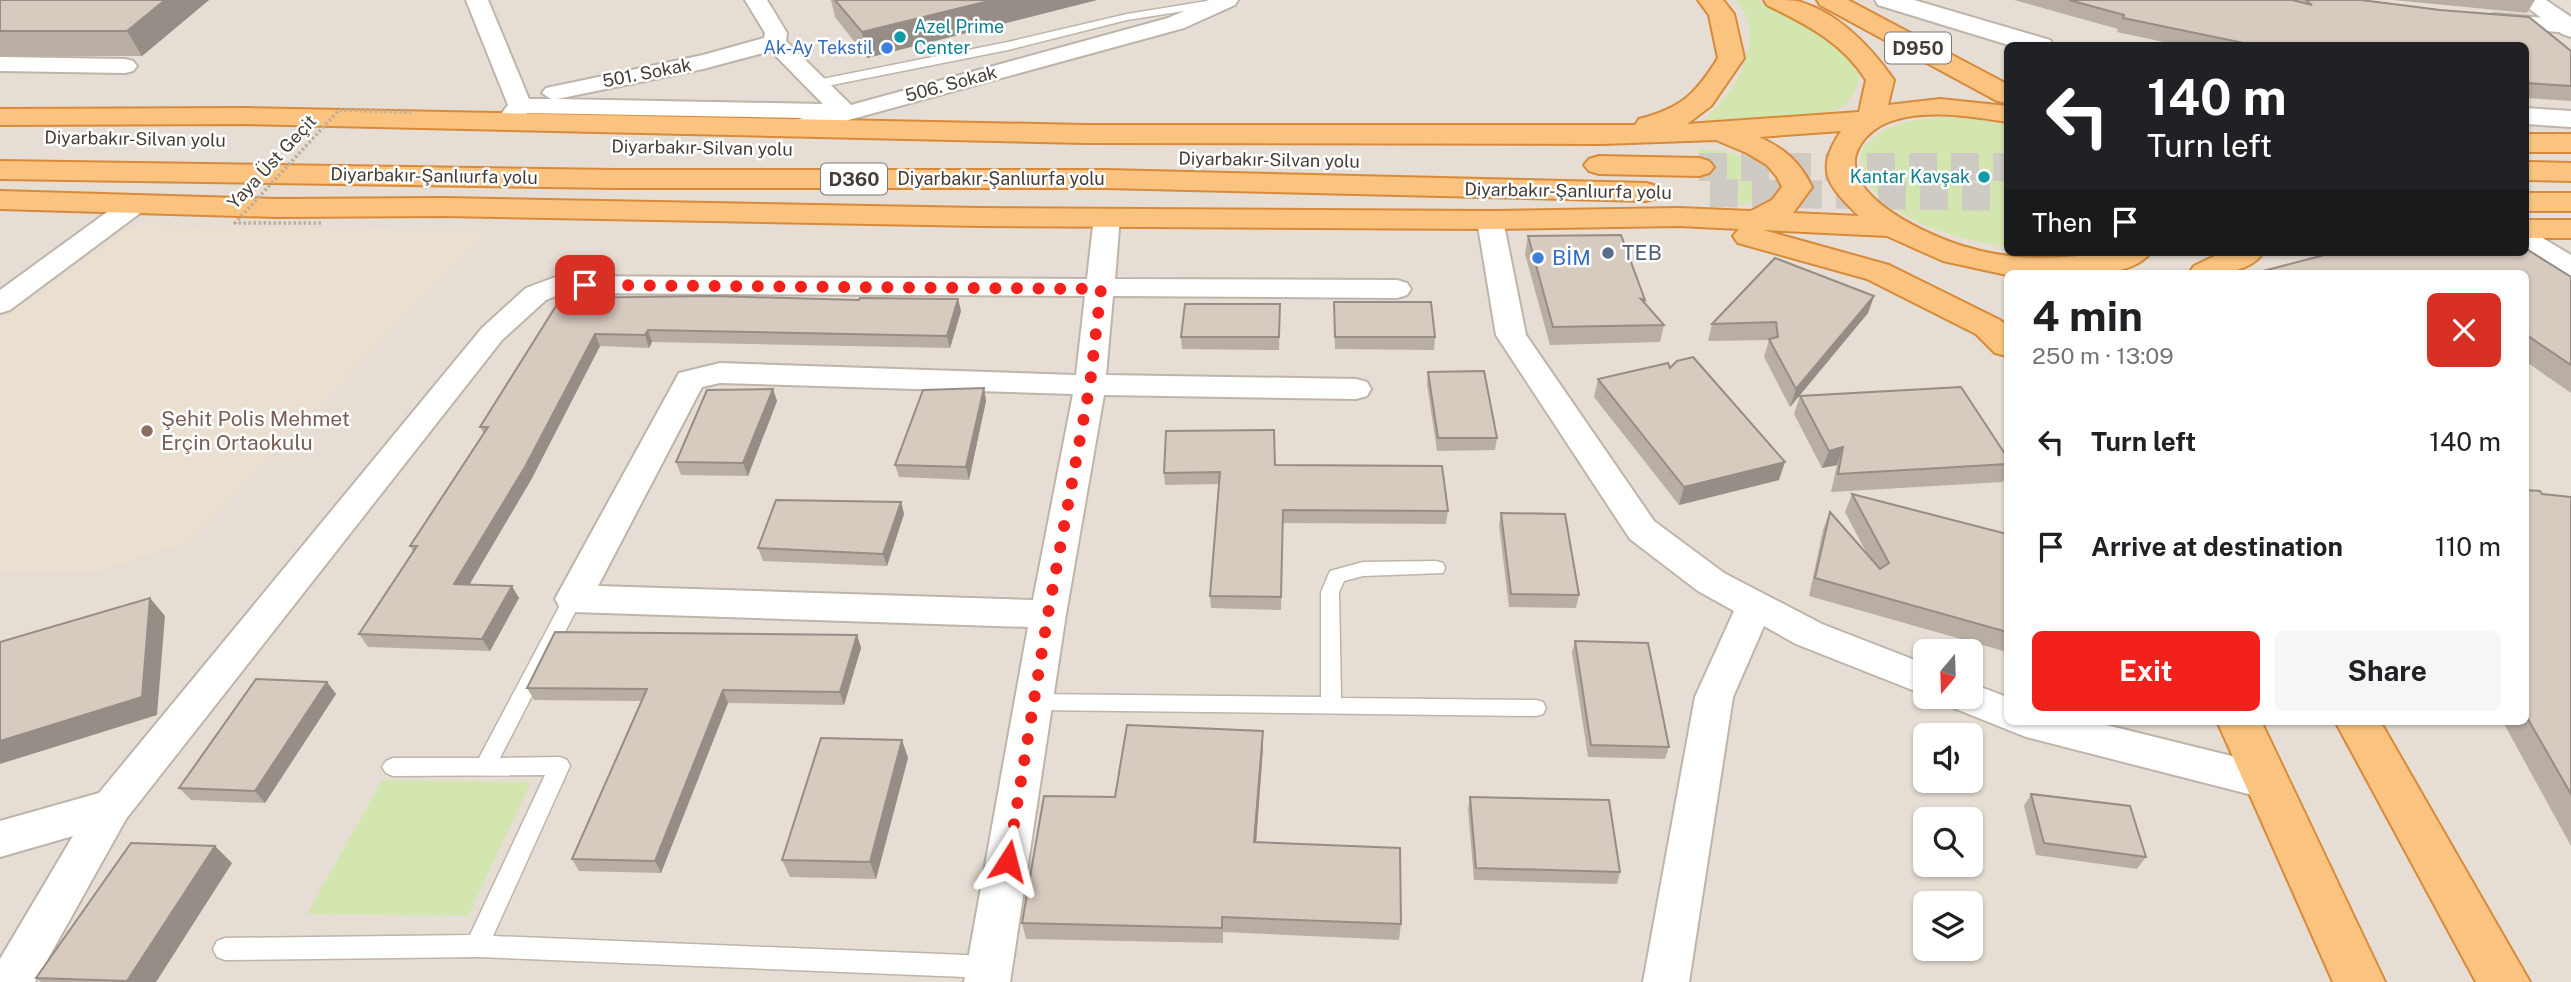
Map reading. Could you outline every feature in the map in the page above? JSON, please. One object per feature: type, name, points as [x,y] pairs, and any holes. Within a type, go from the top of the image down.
[{"type":"highway","points":[[1602,135],[1678,118],[1712,89],[1731,58],[1721,14],[1710,0]]},
{"type":"highway","name":"D950","points":[[1776,0],[1844,36],[1865,55],[1880,80],[1871,120]]},
{"type":"highway","points":[[1837,4],[2004,72]]},
{"type":"highway","name":"D950","points":[[1837,4],[2004,93]]},
{"type":"highway","points":[[0,117],[513,114],[794,128],[1085,134],[1602,135],[1721,131],[1871,120],[1901,111],[1939,107],[2004,114]]},
{"type":"highway","points":[[43,117],[475,142]]},
{"type":"highway","points":[[1871,120],[1847,138],[1839,161],[1847,187],[1874,215],[1917,240],[1970,259],[2015,267],[2060,270],[2132,260]]},
{"type":"highway","points":[[1721,131],[1759,147],[1779,159],[1793,175],[1797,187],[1783,206],[1756,221]]},
{"type":"highway","name":"Diyarbakır-Silvan yolu","points":[[0,137],[475,142],[1047,157],[1703,180]]},
{"type":"highway","points":[[2529,143],[2571,143]]},
{"type":"highway","name":"Diyarbakır-Şanlıurfa yolu","points":[[0,170],[616,178],[1703,180]]},
{"type":"highway","points":[[2529,171],[2571,172]]},
{"type":"highway","points":[[7,200],[616,178]]},
{"type":"highway","points":[[7,200],[134,205],[1107,217],[1490,220],[1679,217],[1895,227]]},
{"type":"highway","points":[[2529,202],[2571,202]]},
{"type":"highway","points":[[1679,217],[1878,272],[1989,327],[2004,342]]},
{"type":"highway","points":[[2529,229],[2571,229]]},
{"type":"highway","points":[[2211,270],[2240,256]]},
{"type":"highway","points":[[1970,259],[2004,282]]},
{"type":"highway","points":[[2241,725],[2264,781],[2359,982]]},
{"type":"highway","points":[[2359,725],[2504,982]]},
{"type":"street","points":[[477,0],[513,114],[845,112]]},
{"type":"street","points":[[756,0],[776,33],[775,42],[845,112]]},
{"type":"street","name":"506. Sokak","points":[[794,128],[1176,23],[1225,0]]},
{"type":"street","points":[[1886,0],[2028,42]]},
{"type":"street","points":[[2530,0],[2570,28]]},
{"type":"street","points":[[2473,19],[2570,28]]},
{"type":"street","name":"501. Sokak","points":[[513,114],[561,90],[757,50],[775,42]]},
{"type":"street","points":[[0,64],[125,66]]},
{"type":"street","points":[[2529,116],[2571,119]]},
{"type":"street","points":[[0,304],[134,205]]},
{"type":"street","points":[[989,974],[1048,614],[1090,384],[1107,217]]},
{"type":"street","points":[[1490,220],[1511,335],[1642,530],[1711,582],[1809,634],[1913,675]]},
{"type":"street","points":[[2529,243],[2571,268]]},
{"type":"street","points":[[11,982],[112,807],[492,334],[536,294],[558,284],[1396,289]]},
{"type":"street","points":[[1048,614],[573,599],[690,380],[720,373],[1356,389]]},
{"type":"street","points":[[1667,982],[1714,697],[1755,605]]},
{"type":"street","points":[[1983,703],[2004,712]]},
{"type":"street","points":[[2042,725],[2264,781]]},
{"type":"street","points":[[0,839],[112,807]]},
{"type":"lane","points":[[817,83],[1008,46],[1128,17],[1225,0]]},
{"type":"lane","points":[[1331,707],[1329,592],[1337,576],[1363,569],[1436,568]]},
{"type":"lane","points":[[485,766],[573,599]]},
{"type":"lane","points":[[1034,702],[1536,708]]},
{"type":"lane","points":[[393,767],[560,766],[477,946]]},
{"type":"lane","points":[[225,949],[477,946],[989,974]]},
{"type":"path","name":"Yaya Üst Geçit","points":[[321,223],[235,222],[340,110],[411,112]]},
{"type":"shaded area","points":[[0,0],[2571,0],[2571,982],[0,982]]},
{"type":"shaded area","name":"Şehit Polis Mehmet Erçin Ortaokulu","points":[[135,225],[484,232],[189,541],[103,570],[0,570],[0,322]]},
{"type":"green space","points":[[1736,0],[1757,0],[1807,27],[1843,52],[1860,76],[1848,102],[1840,108],[1813,115],[1702,122],[1714,111],[1735,82],[1748,49],[1746,15]]},
{"type":"green space","points":[[1941,117],[2004,123],[2004,246],[1968,239],[1924,225],[1885,202],[1871,187],[1862,171],[1862,149],[1880,133],[1907,122]]},
{"type":"green space","points":[[1698,149],[1726,152],[1750,161],[1766,171],[1767,187],[1757,199],[1747,204],[1719,206]]},
{"type":"green space","points":[[382,780],[531,782],[468,916],[307,914]]},
{"type":"building","points":[[0,0],[165,0],[127,31],[0,31]]},
{"type":"building","points":[[835,0],[993,0],[862,32]]},
{"type":"building","points":[[2069,0],[2292,0],[2312,5],[2306,0],[2361,0],[2529,17],[2571,51],[2571,86],[2529,83],[2529,42],[2239,42],[2123,18],[2124,15]]},
{"type":"building","points":[[1621,235],[1645,300],[1641,299],[1664,325],[1553,327],[1528,236]]},
{"type":"building","points":[[2529,251],[2571,277],[2571,365],[2529,337],[2529,270],[2267,270],[2321,256],[2529,256]]},
{"type":"building","points":[[1775,258],[1874,296],[1796,389],[1769,339],[1778,337],[1776,322],[1712,324]]},
{"type":"building","points":[[713,296],[859,300],[958,299],[947,336],[648,330],[645,335],[595,334],[525,467],[454,584],[512,586],[482,639],[359,634],[417,546],[410,546],[488,427],[480,427],[561,298]]},
{"type":"building","points":[[1334,302],[1431,302],[1435,337],[1335,337]]},
{"type":"building","points":[[1185,304],[1280,304],[1279,337],[1181,337]]},
{"type":"building","points":[[1693,357],[1785,462],[1684,487],[1598,379],[1668,363],[1670,368],[1677,361]]},
{"type":"building","points":[[1484,371],[1497,438],[1438,438],[1428,372]]},
{"type":"building","points":[[1961,387],[2004,452],[2004,464],[1838,474],[1843,447],[1829,451],[1800,396]]},
{"type":"building","points":[[984,388],[966,467],[895,465],[923,390]]},
{"type":"building","points":[[773,389],[743,463],[676,462],[707,390]]},
{"type":"building","points":[[1274,430],[1275,465],[1442,466],[1448,511],[1283,510],[1281,597],[1210,596],[1220,472],[1164,473],[1166,431]]},
{"type":"building","points":[[2529,490],[2571,497],[2571,794],[2529,721]]},
{"type":"building","points":[[1852,494],[2004,533],[2004,631],[1815,578],[1830,512],[1880,569],[1889,563]]},
{"type":"building","points":[[776,500],[901,502],[883,554],[758,548]]},
{"type":"building","points":[[1501,513],[1565,514],[1579,595],[1511,594]]},
{"type":"building","points":[[150,598],[142,697],[0,741],[0,642]]},
{"type":"building","points":[[555,632],[857,635],[840,692],[723,690],[655,861],[572,859],[647,689],[527,688]]},
{"type":"building","points":[[1575,641],[1648,643],[1669,747],[1591,745]]},
{"type":"building","points":[[256,679],[327,682],[255,791],[179,788]]},
{"type":"building","points":[[1127,725],[1263,731],[1254,842],[1400,848],[1401,924],[1222,917],[1222,928],[1022,923],[1044,796],[1115,797]]},
{"type":"building","points":[[821,738],[902,740],[870,862],[782,860]]},
{"type":"building","points":[[2031,794],[2130,806],[2146,857],[2044,843]]},
{"type":"building","points":[[1470,797],[1609,800],[1620,872],[1476,868]]},
{"type":"building","points":[[131,843],[215,846],[127,981],[36,978]]},
{"type":"tunnel","points":[[1699,167],[2004,167]]},
{"type":"tunnel","points":[[1710,193],[2004,197]]},
{"type":"place","name":"Azel Prime Center","points":[[900,37]]},
{"type":"place","name":"Ak-Ay Tekstil","points":[[887,48]]},
{"type":"place","name":"Kantar Kavşak","points":[[1984,177]]},
{"type":"place","name":"TEB","points":[[1608,253]]},
{"type":"place","name":"BİM","points":[[1538,258]]},
{"type":"place","name":"Şehit Polis Mehmet Erçin Ortaokulu","points":[[147,431]]},
{"type":"route","points":[[585,285],[1101,289],[1090,384],[1048,614],[1008,861]]}]
